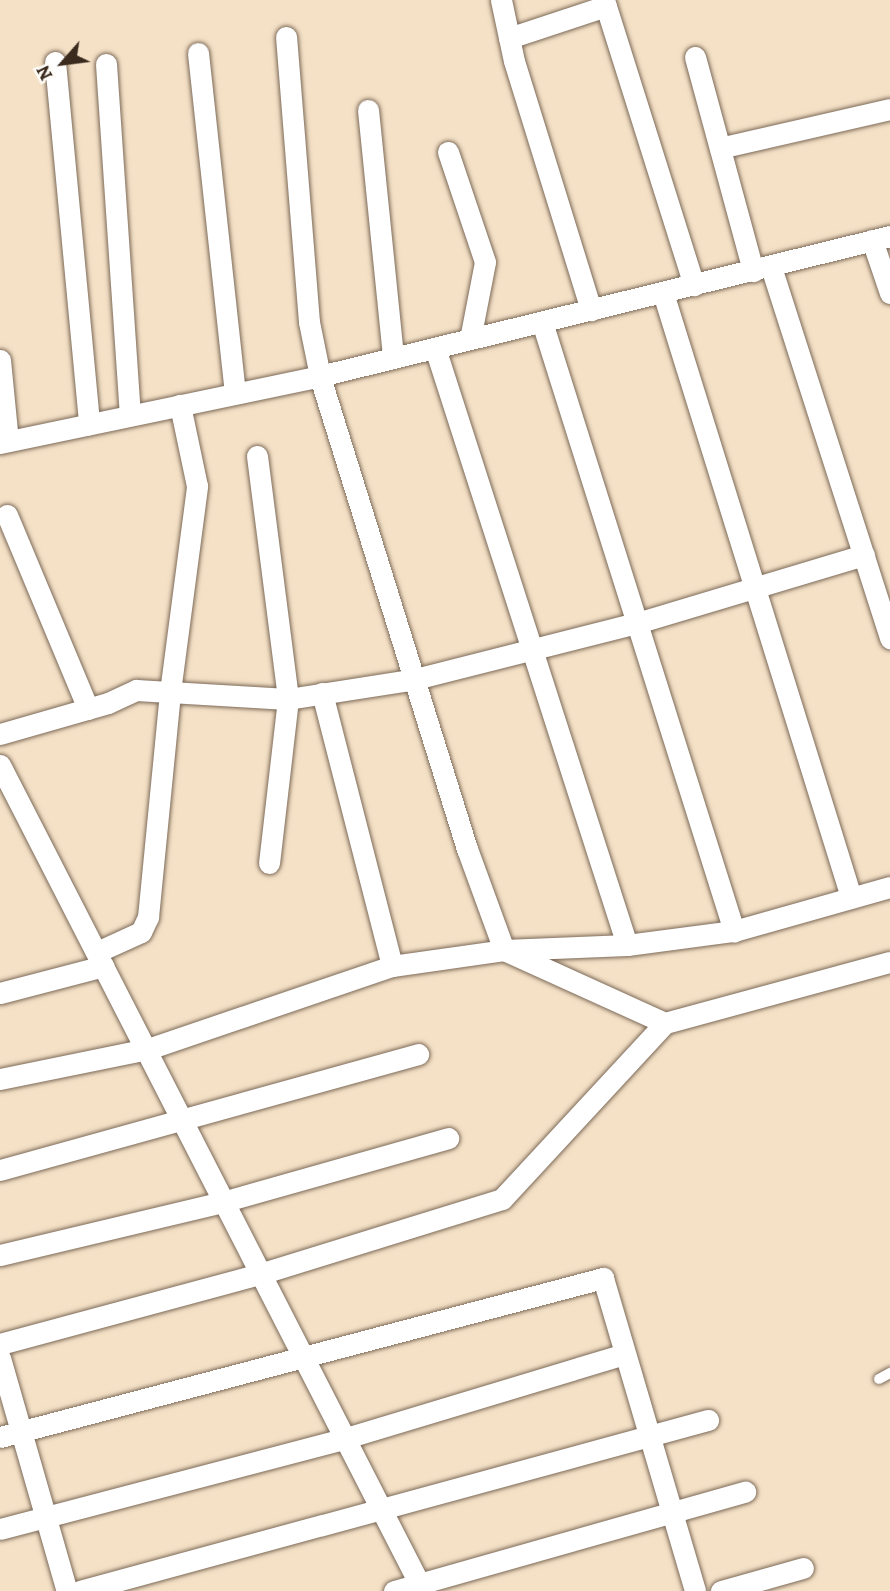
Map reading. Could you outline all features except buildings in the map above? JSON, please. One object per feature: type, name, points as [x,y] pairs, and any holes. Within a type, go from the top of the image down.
[{"type":"street","points":[[501,0],[509,38],[591,310]]},
{"type":"street","points":[[509,38],[605,3],[694,285]]},
{"type":"street","points":[[286,37],[309,322],[320,376],[467,849],[504,950],[665,1023]]},
{"type":"street","points":[[198,53],[235,393]]},
{"type":"street","points":[[695,57],[720,148],[762,269],[875,566],[890,638]]},
{"type":"street","points":[[55,62],[89,424]]},
{"type":"street","points":[[106,64],[130,414]]},
{"type":"street","points":[[720,148],[890,108]]},
{"type":"street","points":[[368,110],[393,358]]},
{"type":"street","points":[[447,152],[485,262],[470,339]]},
{"type":"street","points":[[0,360],[4,442],[320,376],[881,238],[890,293]]},
{"type":"street","points":[[663,293],[851,897]]},
{"type":"street","points":[[542,322],[734,931]]},
{"type":"street","points":[[435,348],[627,945]]},
{"type":"street","points":[[0,993],[101,959],[147,925],[170,692],[197,486],[180,405]]},
{"type":"street","points":[[257,456],[288,699],[269,863]]},
{"type":"street","points":[[7,515],[88,709]]},
{"type":"street","points":[[0,734],[88,709],[136,690],[288,699],[415,679],[637,623],[754,586],[875,566]]},
{"type":"street","points":[[322,693],[392,966]]},
{"type":"street","points":[[0,765],[263,1273],[421,1587]]},
{"type":"street","points":[[0,1079],[148,1049],[392,966],[504,950],[627,945],[734,931],[890,887]]},
{"type":"street","points":[[0,1344],[263,1273],[502,1199],[665,1023],[890,962]]},
{"type":"street","points":[[0,1170],[418,1054]]},
{"type":"street","points":[[0,1255],[226,1201],[447,1138]]},
{"type":"street","points":[[0,1437],[307,1359],[603,1278],[646,1437],[695,1591]]},
{"type":"street","points":[[0,1529],[346,1438],[624,1354]]},
{"type":"street","points":[[0,1357],[68,1591]]},
{"type":"street","points":[[80,1591],[383,1511],[708,1420]]},
{"type":"street","points":[[394,1591],[421,1587],[745,1492]]},
{"type":"street","points":[[721,1591],[803,1568]]},
{"type":"lane","points":[[879,1379],[890,1373]]}]
